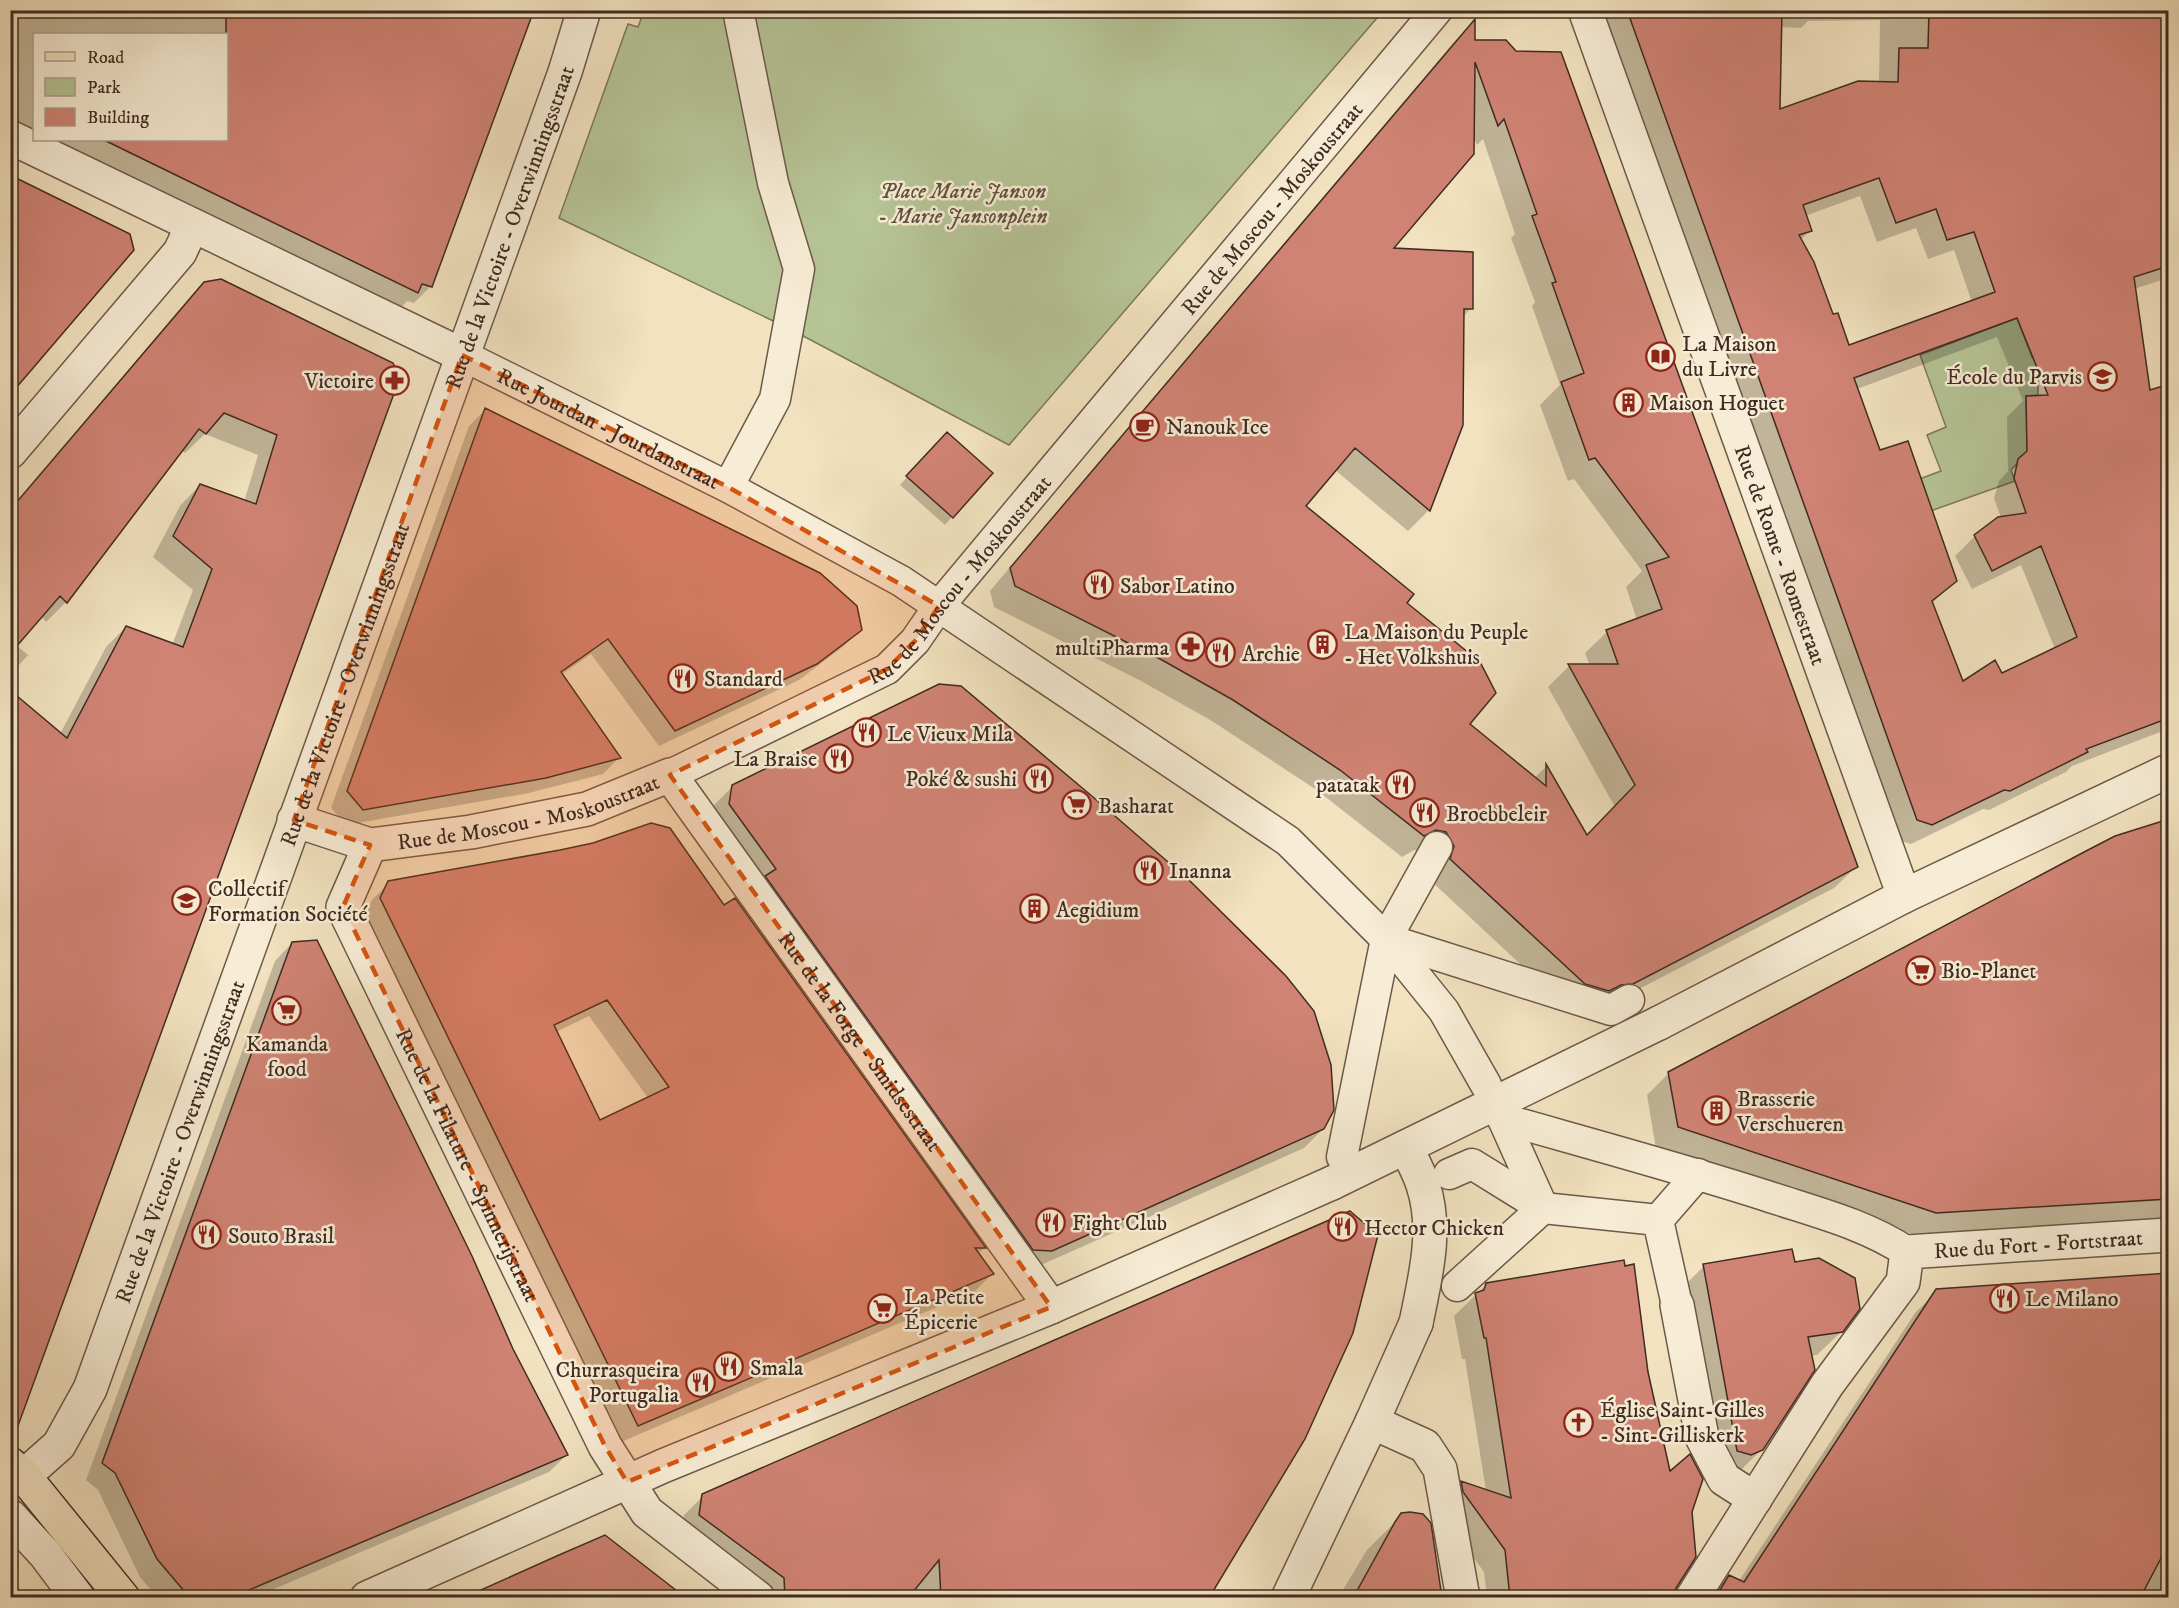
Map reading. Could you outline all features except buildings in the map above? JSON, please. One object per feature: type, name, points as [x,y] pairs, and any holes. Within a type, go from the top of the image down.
[{"type":"main road","points":[[15,1474],[123,1598]]},
{"type":"street","name":"Rue de la Victoire - Overwinningsstraat","points":[[15,1474],[59,1445],[90,1389],[565,72],[584,10]]},
{"type":"street","points":[[728,487],[775,399],[799,269],[773,183],[738,10]]},
{"type":"street","name":"Rue de Moscou - Moskoustraat","points":[[294,820],[370,845],[471,832],[587,809],[670,775],[887,669],[915,641],[939,606],[1437,10]]},
{"type":"street","name":"Rue de Rome - Romestraat","points":[[1585,10],[1904,896]]},
{"type":"street","name":"Rue Jourdan - Jourdanstraat","points":[[10,137],[462,355],[728,487],[901,581],[1288,841],[1386,939],[1444,1011],[1486,1085]]},
{"type":"street","points":[[10,452],[180,252],[192,226]]},
{"type":"street","points":[[368,1598],[627,1482],[1051,1308],[1337,1170],[1406,1147],[1659,1023],[1904,896],[2169,771]]},
{"type":"street","name":"Rue de la Forge - Smidsestraat","points":[[670,775],[1051,1308]]},
{"type":"street","name":"Rue de la Filature - Spinnerijstraat","points":[[370,845],[343,907],[605,1446],[647,1512],[758,1598]]},
{"type":"street","points":[[1337,1170],[1386,939],[1437,847]]},
{"type":"street","points":[[1386,939],[1611,1010],[1629,1000]]},
{"type":"street","points":[[1543,1208],[1503,1119],[1698,1174],[1836,1218],[1886,1239],[1907,1252],[1903,1282],[1827,1385],[1692,1598]]},
{"type":"street","points":[[1288,1598],[1372,1422],[1416,1323],[1427,1269],[1430,1225],[1424,1186],[1406,1147]]},
{"type":"street","points":[[1449,1174],[1472,1164],[1543,1208],[1658,1220]]},
{"type":"street","points":[[1658,1220],[1698,1174]]},
{"type":"street","points":[[1464,1283],[1543,1208]]},
{"type":"street","points":[[1658,1220],[1702,1437],[1724,1479],[1755,1499]]},
{"type":"street","name":"Rue du Fort - Fortstraat","points":[[1907,1252],[2169,1235]]},
{"type":"street","points":[[1372,1422],[1425,1446],[1440,1469],[1463,1598]]},
{"type":"street","points":[[10,1516],[45,1554],[78,1598]]},
{"type":"highlighted area","points":[[462,355],[728,487],[939,606],[915,641],[887,669],[670,775],[1051,1307],[627,1482],[605,1446],[343,907],[370,845],[294,820]]},
{"type":"green space","name":"Place Marie Janson - Marie Jansonplein","points":[[644,11],[1383,11],[1009,445],[790,329],[559,218],[628,24],[638,27]]},
{"type":"green space","points":[[2017,318],[2032,357],[2038,355],[2038,395],[2026,396],[2027,453],[2011,470],[2015,481],[1891,525],[1879,494],[1941,471],[1927,435],[1946,427],[1920,355]]},
{"type":"place","name":"La Maison du Livre","points":[[1661,356]]},
{"type":"place","name":"École du Parvis","points":[[2103,376]]},
{"type":"place","name":"Victoire","points":[[395,380]]},
{"type":"place","name":"Maison Hoguet","points":[[1628,402]]},
{"type":"place","name":"Nanouk Ice","points":[[1145,426]]},
{"type":"place","name":"Sabor Latino","points":[[1099,585]]},
{"type":"place","name":"La Maison du Peuple - Het Volkshuis","points":[[1323,644]]},
{"type":"place","name":"multiPharma","points":[[1190,647]]},
{"type":"place","name":"Archie","points":[[1221,653]]},
{"type":"place","name":"Standard","points":[[683,678]]},
{"type":"place","name":"Le Vieux Mila","points":[[866,733]]},
{"type":"place","name":"La Braise","points":[[838,758]]},
{"type":"place","name":"Poké & sushi","points":[[1038,778]]},
{"type":"place","name":"patatak","points":[[1401,784]]},
{"type":"place","name":"Basharat","points":[[1077,805]]},
{"type":"place","name":"Broebbeleir","points":[[1425,813]]},
{"type":"place","name":"Inanna","points":[[1148,870]]},
{"type":"place","name":"Collectif Formation Société","points":[[187,901]]},
{"type":"place","name":"Aegidium","points":[[1035,909]]},
{"type":"place","name":"Bio-Planet","points":[[1920,970]]},
{"type":"place","name":"Kamanda food","points":[[287,1011]]},
{"type":"place","name":"Brasserie Verschueren","points":[[1716,1111]]},
{"type":"place","name":"Fight Club","points":[[1051,1222]]},
{"type":"place","name":"Hector Chicken","points":[[1343,1227]]},
{"type":"place","name":"Souto Brasil","points":[[207,1235]]},
{"type":"place","name":"Le Milano","points":[[2004,1298]]},
{"type":"place","name":"La Petite Épicerie","points":[[883,1309]]},
{"type":"place","name":"Smala","points":[[729,1367]]},
{"type":"place","name":"Churrasqueira Portugalia","points":[[700,1382]]},
{"type":"place","name":"Église Saint-Gilles - Sint-Gilliskerk","points":[[1579,1422]]}]
